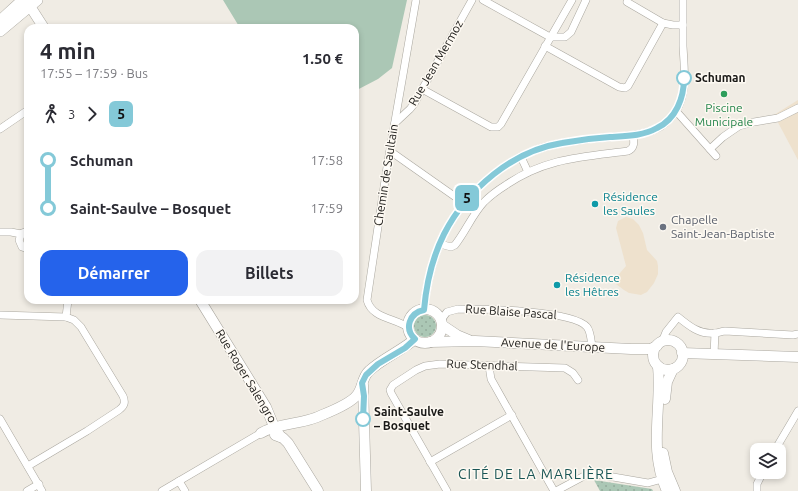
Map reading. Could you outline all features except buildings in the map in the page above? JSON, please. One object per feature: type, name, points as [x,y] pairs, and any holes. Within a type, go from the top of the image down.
[{"type":"main road","points":[[0,21],[29,2]]},
{"type":"main road","points":[[0,31],[29,2]]},
{"type":"street","name":"Chemin de Saultain","points":[[409,328],[377,312],[369,305],[367,300],[390,151],[416,0]]},
{"type":"street","name":"Rue Jean Mermoz","points":[[395,123],[410,109],[472,0]]},
{"type":"street","points":[[483,0],[550,37],[568,36],[586,0]]},
{"type":"street","points":[[422,89],[491,127],[498,127],[572,0]]},
{"type":"street","points":[[424,310],[428,281],[440,244],[449,225],[464,203],[482,184],[503,167],[521,157],[556,144],[647,132],[659,128],[676,111],[684,88],[683,0]]},
{"type":"street","points":[[29,2],[42,24]]},
{"type":"street","points":[[627,2],[663,23],[683,25]]},
{"type":"street","points":[[545,46],[619,87],[625,88],[628,86],[663,23]]},
{"type":"street","points":[[710,149],[723,137],[739,126],[778,118],[798,108]]},
{"type":"street","points":[[676,111],[716,156]]},
{"type":"street","points":[[0,129],[24,113]]},
{"type":"street","points":[[440,244],[450,246],[455,245],[485,202],[502,188],[528,172],[560,160],[628,151],[632,149],[634,145],[633,135]]},
{"type":"street","points":[[390,151],[464,203]]},
{"type":"street","points":[[521,157],[528,172]]},
{"type":"street","points":[[0,232],[20,234],[24,232]]},
{"type":"street","points":[[20,234],[20,244],[24,248]]},
{"type":"street","points":[[66,317],[68,304]]},
{"type":"street","name":"Rue Roger Salengro","points":[[202,304],[269,412],[274,427],[318,418],[352,400]]},
{"type":"street","name":"Rue Blaise Pascal","points":[[441,323],[449,310],[458,309],[536,313],[561,316],[581,322],[586,326],[592,347]]},
{"type":"street","points":[[424,310],[434,312],[441,323],[439,336],[430,342],[420,342],[415,339],[411,335],[409,328],[409,322],[413,315],[418,311],[424,310]]},
{"type":"street","points":[[0,315],[66,317],[74,320],[79,325],[123,396],[124,404],[119,410],[28,466]]},
{"type":"street","points":[[675,491],[659,468],[656,447],[659,385],[657,364],[654,354],[666,332],[678,318],[697,331],[715,333],[725,331],[793,335],[798,334]]},
{"type":"street","name":"Avenue de l'Europe","points":[[441,323],[457,335],[475,341]]},
{"type":"street","points":[[714,354],[715,333]]},
{"type":"street","points":[[363,408],[359,402],[352,400],[357,395],[366,375],[371,369],[405,348],[415,339]]},
{"type":"street","name":"Avenue de l'Europe","points":[[430,342],[475,341],[631,350],[650,348],[659,344]]},
{"type":"street","points":[[659,344],[668,341],[675,343],[681,348],[682,353],[680,363],[673,369],[666,386],[663,432],[667,491]]},
{"type":"street","name":"Avenue de l'Europe","points":[[631,350],[640,353],[657,364]]},
{"type":"street","points":[[682,353],[798,357]]},
{"type":"street","name":"Rue Stendhal","points":[[430,462],[390,390],[393,385],[412,372],[425,366],[445,364],[565,368],[578,380]]},
{"type":"street","points":[[657,364],[666,370],[673,369]]},
{"type":"street","points":[[489,366],[491,379],[555,491],[590,474],[648,482],[665,478]]},
{"type":"street","points":[[362,383],[364,396],[363,408],[366,491]]},
{"type":"street","points":[[779,443],[798,410]]},
{"type":"street","points":[[447,491],[430,462],[512,415]]},
{"type":"street","points":[[0,419],[40,488],[27,491]]},
{"type":"street","points":[[284,440],[294,425],[299,422]]},
{"type":"street","points":[[162,491],[260,433],[274,427],[318,491]]},
{"type":"street","points":[[260,433],[270,433],[284,440]]},
{"type":"street","points":[[756,491],[760,479]]},
{"type":"street","points":[[179,481],[184,491]]},
{"type":"shaded area","points":[[798,100],[798,160],[774,115]]},
{"type":"shaded area","points":[[626,217],[633,219],[639,225],[643,233],[647,250],[657,261],[658,266],[658,274],[654,283],[647,292],[641,295],[629,293],[616,284],[614,280],[626,266],[616,228],[618,221]]},
{"type":"green space","points":[[223,0],[407,0],[392,68],[378,79],[359,89],[359,24],[238,24]]},
{"type":"green space","points":[[425,315],[433,318],[436,326],[433,334],[425,337],[417,334],[414,326],[417,318]]},
{"type":"green space","points":[[594,480],[652,489],[653,491],[600,491]]},
{"type":"bus line","name":"5","points":[[363,419],[364,396],[362,383],[364,378],[374,367],[405,348],[415,339],[412,337],[410,332],[410,320],[415,313],[424,310],[426,290],[437,249],[449,225],[467,198],[503,167],[542,148],[578,140],[633,135],[659,128],[670,118],[678,107],[682,97],[684,78]]},
{"type":"place","name":"Schuman","points":[[684,78]]},
{"type":"place","name":"Piscine Municipale","points":[[724,94]]},
{"type":"place","name":"Résidence les Saules","points":[[595,204]]},
{"type":"place","name":"Chapelle Saint-Jean-Baptiste","points":[[663,227]]},
{"type":"place","name":"Résidence les Hêtres","points":[[557,285]]},
{"type":"place","name":"Saint-Saulve – Bosquet","points":[[363,419]]},
{"type":"district","name":"CITÉ DE LA MARLIÈRE","points":[[536,474]]}]
